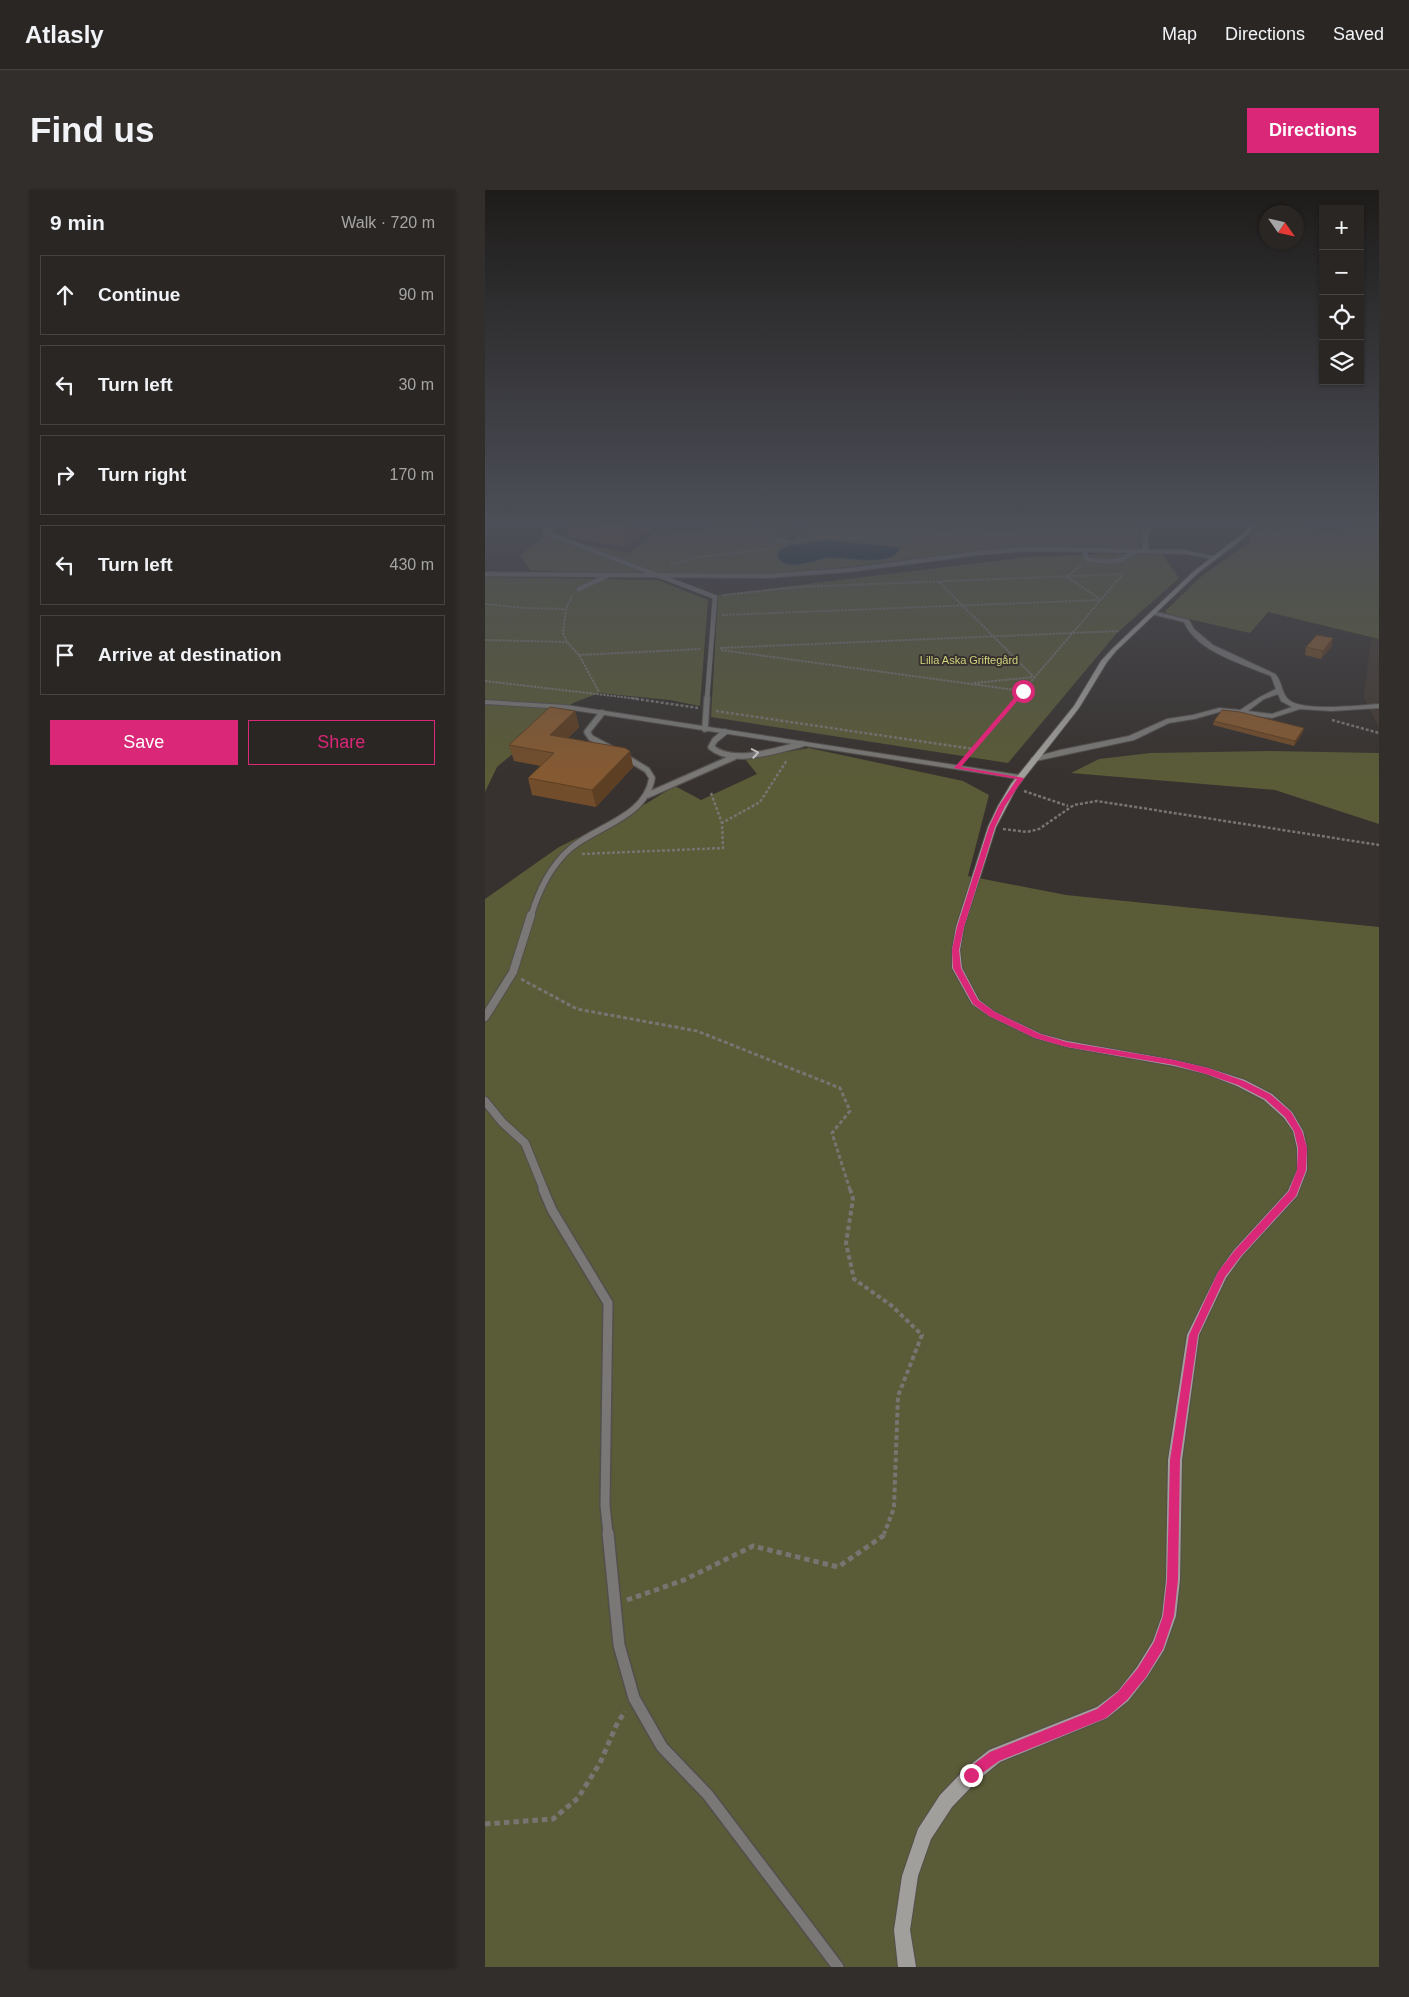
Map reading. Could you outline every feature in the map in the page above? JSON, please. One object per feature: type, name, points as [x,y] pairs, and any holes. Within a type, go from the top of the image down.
[{"type":"street","points":[[907,1967],[902,1930],[911,1876],[924,1835],[946,1801],[971,1775],[995,1756],[1101,1713],[1123,1696],[1142,1672],[1159,1645],[1169,1616],[1173,1580],[1175,1460],[1193,1335],[1222,1275],[1238,1253],[1293,1193],[1302,1170],[1303,1148],[1298,1131],[1288,1115],[1267,1096],[1241,1083],[1208,1071],[1067,1044],[1038,1036],[992,1014],[975,1002],[957,968],[956,950],[960,927],[992,827],[1017,782],[1077,707],[1104,661],[1157,609]]},
{"type":"street","points":[[1153,613],[1187,621],[1194,635],[1230,656],[1273,675],[1278,680],[1284,699],[1288,703],[1299,707]]},
{"type":"street","points":[[1242,712],[1262,698],[1280,690]]},
{"type":"street","points":[[485,702],[535,704],[603,713],[957,768],[1017,782]]},
{"type":"street","points":[[1034,760],[1060,752],[1131,738],[1178,718],[1194,717],[1219,710],[1272,716],[1299,707],[1379,706]]},
{"type":"lane","points":[[705,729],[714,609]]},
{"type":"lane","points":[[603,713],[589,727],[588,734],[647,770],[652,778],[648,795]]},
{"type":"lane","points":[[725,732],[715,740],[711,747],[718,754],[736,756]]},
{"type":"lane","points":[[485,1018],[512,974],[542,884],[564,855],[594,832],[635,807],[648,795],[736,756],[805,744]]},
{"type":"lane","points":[[485,1101],[502,1122],[525,1143],[552,1210],[609,1303],[605,1505],[619,1645],[634,1698],[662,1747],[707,1795],[838,1967]]},
{"type":"path","points":[[563,609],[566,609],[563,633],[567,642],[579,655],[599,693]]},
{"type":"path","points":[[714,616],[890,609]]},
{"type":"path","points":[[966,609],[1034,677]]},
{"type":"path","points":[[957,768],[1093,609]]},
{"type":"path","points":[[579,655],[1135,630]]},
{"type":"path","points":[[485,640],[567,642]]},
{"type":"path","points":[[711,648],[1023,691]]},
{"type":"path","points":[[969,684],[1034,677]]},
{"type":"path","points":[[485,682],[599,693],[973,749]]},
{"type":"path","points":[[1329,719],[1379,733]]},
{"type":"path","points":[[723,823],[760,802],[796,749],[805,744]]},
{"type":"path","points":[[1017,782],[1049,801],[1068,806]]},
{"type":"path","points":[[564,855],[723,848],[723,823],[711,792]]},
{"type":"path","points":[[992,827],[1029,832],[1037,830],[1068,806],[1079,801],[1097,801],[1379,845]]},
{"type":"path","points":[[512,974],[577,1009],[697,1031],[840,1088],[850,1111],[833,1133],[853,1199],[846,1244],[854,1280],[892,1306],[922,1335],[898,1396],[894,1508],[883,1536],[838,1566],[753,1546],[684,1580],[614,1604]]},
{"type":"path","points":[[485,1824],[553,1819],[578,1798],[600,1763],[616,1726],[634,1698]]},
{"type":"shaded area","points":[[1371,638],[1379,639],[1379,728],[1364,698]]},
{"type":"green space","points":[[485,609],[707,609],[700,706],[670,700],[599,693],[573,703],[497,767],[485,792]]},
{"type":"green space","name":"Lilla Aska Griftegård","points":[[717,609],[1144,609],[1116,634],[1008,763],[711,717]]},
{"type":"green space","points":[[1167,609],[1379,609],[1379,639],[1268,612],[1250,633],[1167,614],[1165,611]]},
{"type":"green space","points":[[809,748],[963,781],[989,795],[968,876],[1066,895],[1379,927],[1379,1967],[485,1967],[485,899],[559,847],[637,809],[675,786],[701,800],[757,774],[745,759]]},
{"type":"green space","points":[[1269,751],[1379,753],[1379,824],[1275,790],[1071,773],[1099,759],[1150,753]]},
{"type":"building","points":[[1317,635],[1333,638],[1323,651],[1306,647]]},
{"type":"building","points":[[550,707],[575,711],[550,735],[625,748],[630,751],[592,790],[528,778],[554,753],[509,745]]},
{"type":"building","points":[[1222,710],[1240,712],[1304,728],[1295,741],[1214,721]]},
{"type":"route","points":[[971,1775],[995,1756],[1101,1713],[1123,1696],[1142,1672],[1159,1645],[1169,1616],[1173,1580],[1175,1460],[1193,1335],[1222,1275],[1238,1253],[1293,1193],[1302,1170],[1303,1148],[1298,1131],[1288,1115],[1267,1096],[1241,1083],[1208,1071],[1067,1044],[1038,1036],[992,1014],[975,1002],[964,984],[957,968],[956,950],[960,927],[992,827],[1002,806],[1021,778],[957,768],[1023,691]]}]
